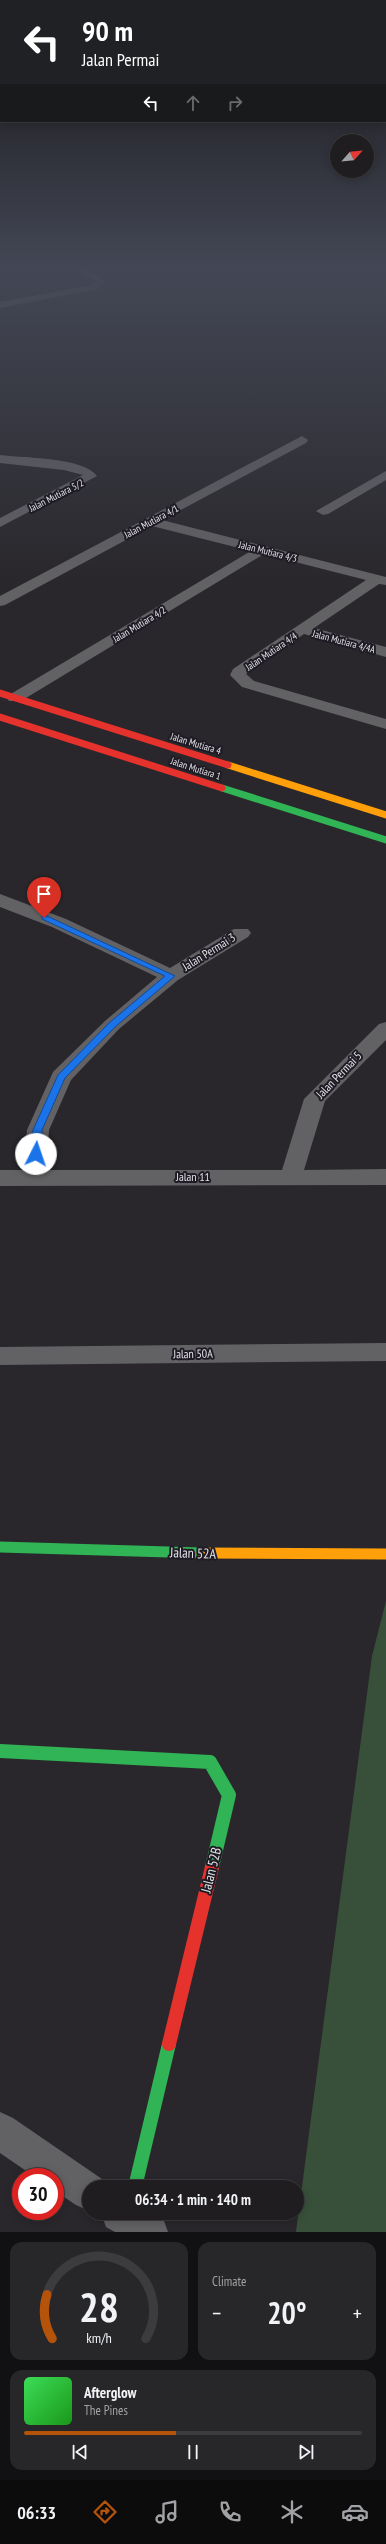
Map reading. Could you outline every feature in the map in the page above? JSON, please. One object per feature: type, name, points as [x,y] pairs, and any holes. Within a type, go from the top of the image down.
[{"type":"street","name":"Jalan Mutiara 4/1","points":[[0,602],[302,440]]},
{"type":"street","name":"Jalan Mutiara 5/2","points":[[0,459],[76,468],[88,472],[91,476],[0,523]]},
{"type":"street","points":[[324,511],[386,476]]},
{"type":"street","name":"Jalan Mutiara 4/3","points":[[150,521],[381,580]]},
{"type":"street","name":"Jalan Mutiara 4/2","points":[[15,698],[262,550]]},
{"type":"street","name":"Jalan Mutiara 4/4","points":[[381,580],[302,629],[238,672],[239,679],[248,684],[386,724]]},
{"type":"street","name":"Jalan Mutiara 4/4A","points":[[302,629],[386,652]]},
{"type":"street","name":"Jalan Mutiara 4","points":[[0,693],[386,815]]},
{"type":"street","name":"Jalan Mutiara 1","points":[[0,717],[386,840]]},
{"type":"street","points":[[0,918],[8,903],[59,923],[170,976]]},
{"type":"street","name":"Jalan Permai 3","points":[[34,1178],[38,1130],[61,1077],[112,1025],[170,976],[240,933]]},
{"type":"street","name":"Jalan Permai 5","points":[[291,1176],[316,1099],[386,1028]]},
{"type":"street","name":"Jalan 11","points":[[0,1178],[291,1176],[386,1177]]},
{"type":"street","name":"Jalan 50A","points":[[0,1356],[386,1352]]},
{"type":"street","name":"Jalan 52A","points":[[0,1547],[280,1555],[386,1554]]},
{"type":"street","name":"Jalan 52B","points":[[0,1751],[210,1762],[229,1795],[140,2180]]},
{"type":"street","points":[[0,2131],[82,2187]]},
{"type":"green space","points":[[386,1601],[386,2232],[296,2232],[298,2220],[304,2220],[303,2180],[372,1656]]},
{"type":"traffic: fast","points":[[222,788],[386,840]]},
{"type":"traffic: fast","points":[[0,1547],[202,1553]]},
{"type":"traffic: fast","points":[[0,1751],[210,1762],[229,1795],[212,1867]]},
{"type":"traffic: fast","points":[[137,2180],[169,2044]]},
{"type":"traffic: slow","points":[[228,765],[386,815]]},
{"type":"traffic: slow","points":[[202,1553],[386,1554]]},
{"type":"traffic: jam","points":[[0,693],[228,765]]},
{"type":"traffic: jam","points":[[0,717],[222,788]]},
{"type":"traffic: jam","points":[[169,2044],[212,1867]]},
{"type":"route","points":[[36,1154],[38,1130],[61,1077],[112,1025],[170,976],[59,923],[44,918]]}]
